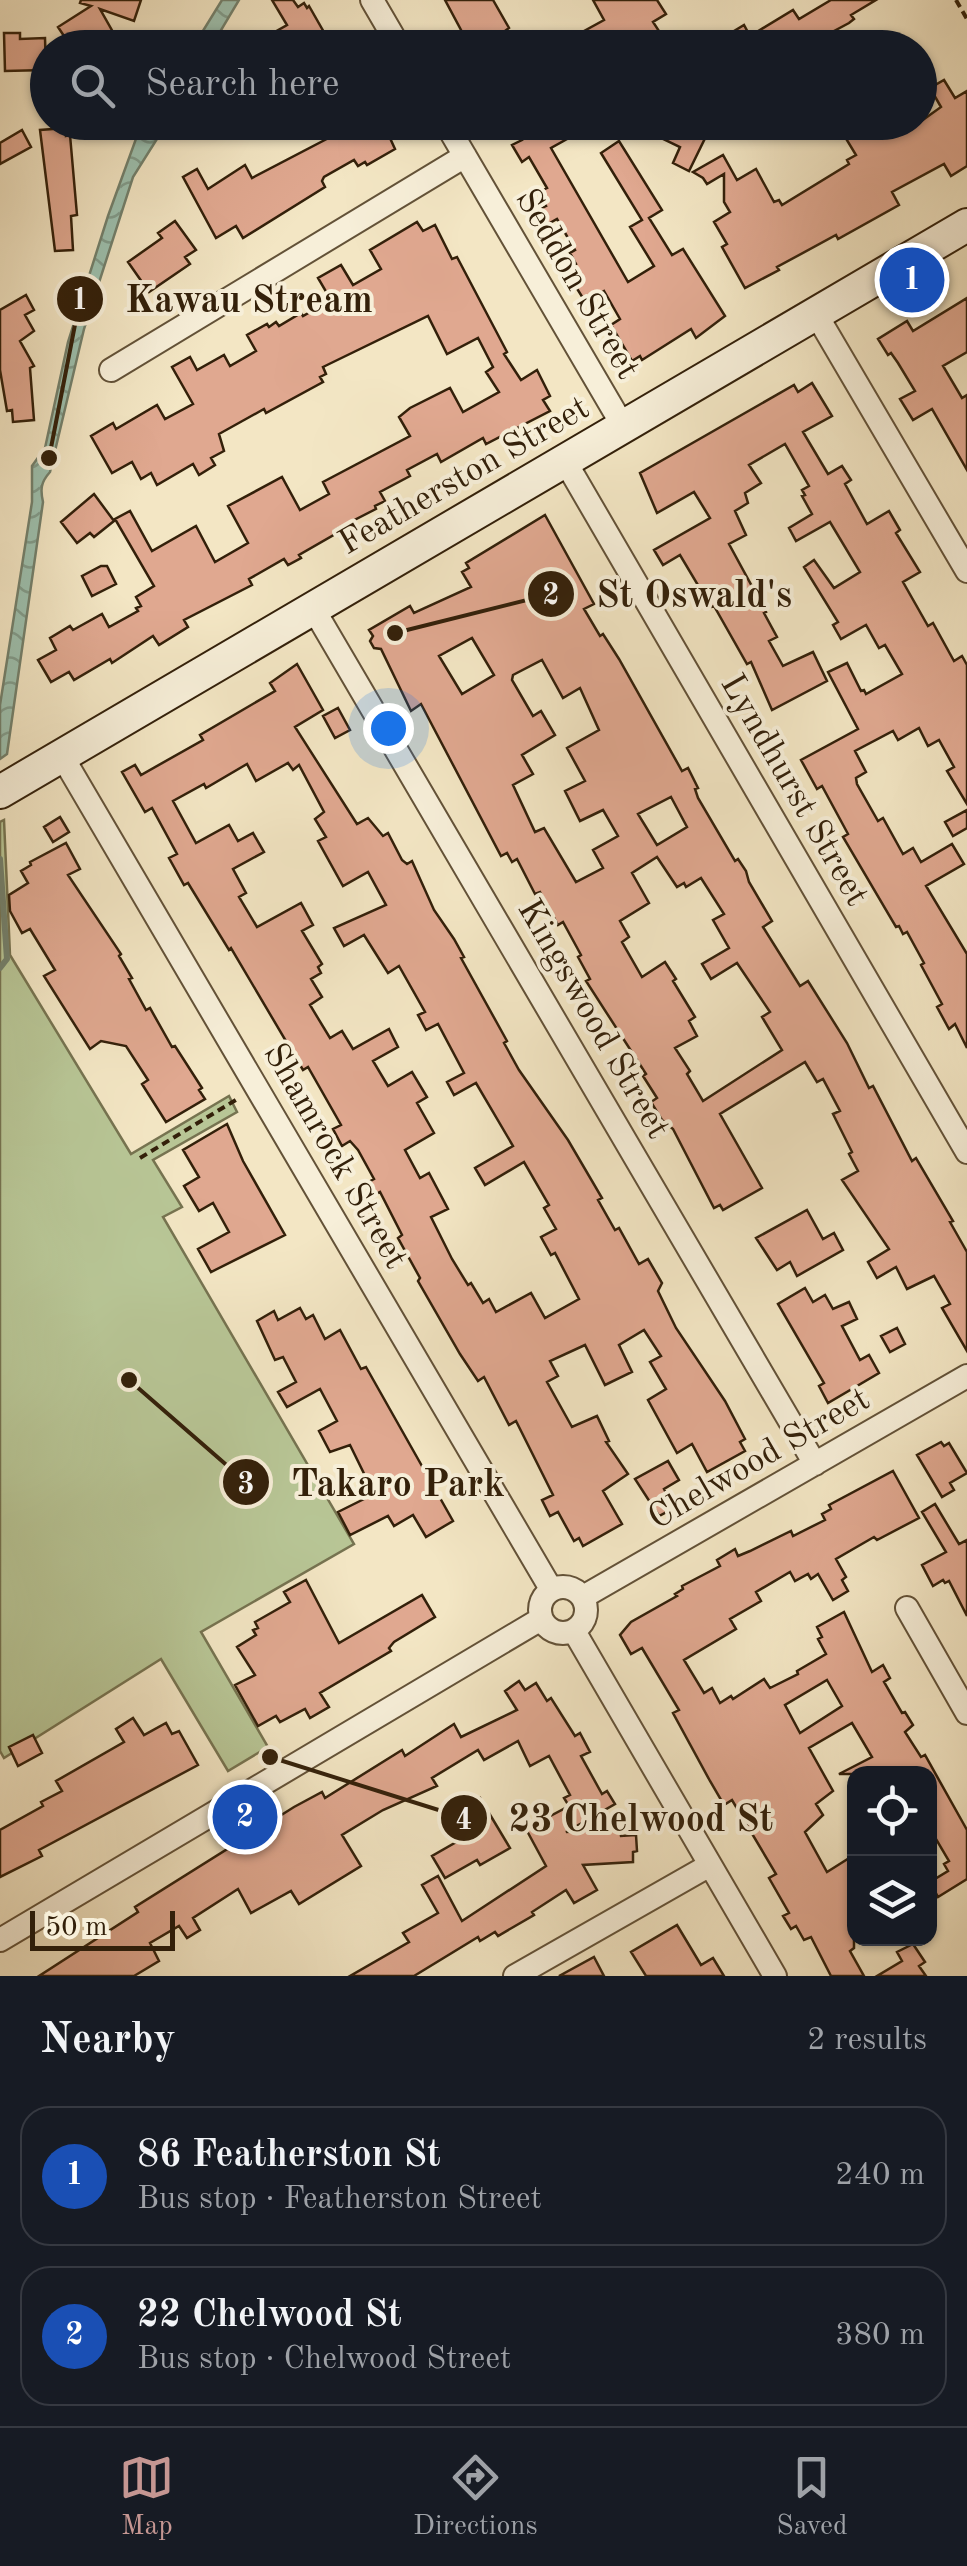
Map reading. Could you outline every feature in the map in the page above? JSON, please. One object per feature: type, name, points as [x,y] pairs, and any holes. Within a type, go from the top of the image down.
[{"type":"main road","name":"Featherston Street","points":[[0,792],[967,225]]},
{"type":"street","points":[[372,0],[390,30]]},
{"type":"street","name":"Seddon Street","points":[[456,140],[623,426]]},
{"type":"street","points":[[111,370],[465,156]]},
{"type":"street","points":[[816,314],[967,571]]},
{"type":"street","name":"Lyndhurst Street","points":[[565,460],[967,1152]]},
{"type":"street","name":"Kingswood Street","points":[[313,608],[816,1464]]},
{"type":"street","name":"Shamrock Street","points":[[62,756],[551,1590]]},
{"type":"street","name":"Chelwood Street","points":[[584,1598],[967,1376]]},
{"type":"street","points":[[567,1586],[584,1598],[587,1610],[574,1631],[555,1632],[541,1618],[542,1599],[551,1590],[567,1586]]},
{"type":"street","points":[[907,1608],[967,1713]]},
{"type":"street","points":[[0,1940],[541,1618]]},
{"type":"street","points":[[574,1631],[775,1976]]},
{"type":"street","points":[[516,1976],[710,1865]]},
{"type":"path","points":[[956,0],[967,19]]},
{"type":"path","points":[[140,1158],[257,1088]]},
{"type":"shaded area","points":[[4,820],[10,955],[131,1154],[229,1096],[237,1112],[153,1160],[182,1207],[163,1217],[354,1544],[201,1632],[268,1747],[228,1771],[161,1659],[4,1758],[0,1751],[0,822]]},
{"type":"water","points":[[222,0],[239,0],[221,30],[203,30]]},
{"type":"water","points":[[136,140],[156,140],[133,177],[84,329],[50,472],[42,486],[43,502],[7,754],[0,759],[0,705],[32,502],[32,466],[45,448],[68,342]]},
{"type":"building","points":[[141,0],[134,21],[100,9],[112,30],[60,30],[58,27],[91,6],[80,3]]},
{"type":"building","points":[[272,0],[293,0],[298,7],[304,3],[323,30],[278,30],[287,25]]},
{"type":"building","points":[[445,0],[493,0],[509,28],[506,30],[461,30]]},
{"type":"building","points":[[593,0],[657,0],[666,14],[653,22],[658,30],[586,30],[604,20]]},
{"type":"building","points":[[831,0],[876,0],[836,30],[760,30],[793,10],[799,19]]},
{"type":"building","points":[[4,33],[20,33],[20,39],[30,39],[30,70],[5,71]]},
{"type":"building","points":[[944,80],[955,98],[967,91],[967,166],[951,176],[944,164],[892,192],[899,205],[838,239],[836,235],[745,288],[722,247],[727,244],[714,222],[730,212],[724,202],[724,174],[707,184],[693,172],[723,155],[737,180],[756,169],[774,202],[779,200],[782,205],[849,164],[847,160],[856,155],[847,140],[937,140],[937,110],[941,107],[937,84]]},
{"type":"building","points":[[22,130],[31,147],[0,164],[0,143]]},
{"type":"building","points":[[41,140],[70,140],[77,215],[71,216],[73,250],[55,251]]},
{"type":"building","points":[[325,140],[391,140],[395,149],[367,165],[365,162],[358,166],[354,160],[324,177],[325,187],[243,238],[236,226],[216,238],[183,177],[197,169],[208,189],[245,165],[252,178]]},
{"type":"building","points":[[522,140],[565,140],[551,148],[628,282],[654,266],[630,227],[642,220],[601,153],[619,141],[662,210],[649,218],[672,255],[683,249],[725,316],[696,338],[691,329],[642,360],[640,356],[632,361],[611,325],[620,319],[604,291],[586,303],[576,287],[581,283],[572,266],[576,264],[570,253],[575,250],[557,219],[548,224],[540,209],[546,206],[538,192],[547,188],[529,157],[522,162],[512,145]]},
{"type":"building","points":[[665,140],[704,140],[689,171],[673,163],[680,147]]},
{"type":"building","points":[[175,221],[196,250],[185,257],[190,264],[149,292],[128,262],[162,238],[158,233]]},
{"type":"building","points":[[417,222],[423,231],[435,225],[452,259],[457,257],[507,352],[504,354],[521,380],[537,370],[550,396],[543,400],[550,411],[486,444],[483,438],[441,462],[437,454],[407,470],[410,476],[380,492],[385,501],[376,509],[335,530],[337,533],[299,555],[301,558],[288,565],[284,559],[249,579],[252,585],[184,620],[188,627],[159,645],[153,636],[112,663],[110,659],[74,680],[69,672],[51,682],[38,660],[56,650],[50,638],[102,614],[109,627],[138,611],[136,608],[141,606],[136,597],[154,586],[115,519],[130,511],[152,551],[196,526],[215,562],[248,543],[228,506],[282,477],[300,510],[329,494],[323,482],[410,436],[399,417],[410,408],[450,388],[463,412],[499,392],[486,372],[493,367],[478,338],[447,354],[428,316],[323,367],[323,382],[219,434],[224,451],[211,458],[215,465],[199,475],[193,464],[157,485],[151,473],[141,479],[132,462],[112,473],[91,436],[113,423],[116,429],[157,405],[165,419],[193,404],[172,367],[190,357],[197,370],[224,355],[230,366],[256,351],[247,335],[267,324],[269,327],[276,322],[279,326],[301,313],[303,316],[331,300],[318,278],[341,265],[353,285],[381,269],[370,250]]},
{"type":"building","points":[[26,295],[34,310],[25,315],[34,331],[20,341],[34,366],[30,368],[34,420],[13,422],[12,410],[7,411],[0,370],[0,310]]},
{"type":"building","points":[[967,298],[967,352],[943,366],[962,398],[967,395],[967,470],[932,409],[913,420],[900,399],[915,391],[878,339],[907,321],[913,331]]},
{"type":"building","points":[[812,383],[832,416],[803,432],[828,474],[842,466],[851,480],[845,484],[867,524],[889,511],[900,530],[896,533],[920,572],[903,582],[954,661],[962,656],[967,665],[967,804],[947,771],[954,767],[939,740],[928,746],[919,728],[898,740],[893,731],[855,751],[866,772],[856,778],[857,784],[878,821],[883,818],[903,854],[913,848],[921,862],[952,844],[964,864],[926,886],[967,954],[967,1048],[955,1024],[949,1029],[937,1007],[942,1004],[907,932],[903,934],[896,927],[843,837],[848,834],[822,786],[817,789],[801,760],[858,729],[828,672],[847,663],[866,694],[902,674],[885,645],[879,648],[866,625],[841,639],[833,625],[838,622],[804,567],[814,560],[834,588],[860,572],[830,522],[796,541],[789,528],[812,514],[802,496],[802,490],[809,486],[785,444],[749,465],[761,483],[745,493],[748,503],[735,511],[746,535],[729,544],[766,612],[777,637],[769,641],[783,666],[813,652],[827,681],[772,710],[751,662],[747,664],[680,555],[663,565],[654,550],[710,518],[694,492],[657,513],[640,473],[794,385],[798,392]]},
{"type":"building","points":[[94,494],[114,521],[94,537],[90,533],[77,543],[61,522]]},
{"type":"building","points":[[545,515],[594,604],[584,609],[619,659],[682,771],[688,768],[698,788],[698,798],[735,861],[738,859],[746,871],[772,921],[763,927],[800,986],[808,981],[847,1043],[869,1088],[873,1086],[912,1161],[916,1158],[953,1221],[950,1222],[967,1252],[967,1351],[942,1308],[950,1304],[934,1276],[907,1289],[896,1267],[877,1278],[868,1262],[889,1249],[842,1180],[858,1171],[833,1114],[840,1111],[823,1079],[817,1082],[805,1062],[720,1114],[762,1188],[723,1210],[720,1205],[714,1208],[673,1129],[651,1102],[657,1098],[643,1076],[646,1074],[586,981],[590,979],[578,957],[581,955],[563,922],[558,925],[540,892],[535,894],[517,859],[512,862],[507,853],[501,856],[421,704],[411,711],[381,649],[374,648],[370,641],[373,636],[369,630],[410,606],[414,613],[471,587],[462,572],[469,568],[466,563]],"holes":[[[472,638],[494,675],[462,694],[439,656]],[[542,660],[563,698],[580,688],[599,730],[567,748],[585,781],[565,791],[580,821],[603,810],[618,836],[593,850],[603,868],[576,882],[544,828],[535,832],[513,785],[533,774],[522,755],[555,735],[541,711],[533,716],[512,680],[513,675]],[[671,797],[687,827],[657,845],[638,814]],[[657,857],[677,887],[684,883],[686,887],[701,878],[724,914],[713,920],[729,948],[702,964],[711,979],[737,963],[770,1012],[762,1017],[782,1050],[703,1101],[675,1048],[697,1036],[689,1021],[695,1017],[673,981],[676,979],[665,962],[642,977],[622,942],[629,937],[620,921],[649,903],[632,873]]]},
{"type":"building","points":[[107,566],[116,584],[92,596],[82,576]]},
{"type":"building","points":[[297,664],[323,710],[295,727],[357,824],[368,818],[383,836],[388,833],[402,860],[407,864],[412,861],[519,1070],[568,1140],[602,1198],[598,1200],[615,1230],[619,1228],[639,1264],[648,1259],[662,1283],[658,1291],[676,1328],[725,1401],[745,1439],[740,1442],[745,1451],[707,1472],[692,1444],[677,1453],[648,1400],[666,1389],[650,1362],[661,1356],[644,1330],[619,1345],[632,1372],[605,1385],[585,1345],[550,1361],[558,1376],[547,1382],[572,1427],[597,1416],[609,1441],[606,1442],[628,1474],[603,1491],[622,1524],[583,1546],[579,1538],[574,1541],[558,1512],[550,1516],[542,1500],[553,1495],[516,1421],[509,1425],[484,1377],[478,1381],[460,1354],[418,1281],[420,1278],[398,1238],[402,1235],[380,1192],[372,1196],[365,1184],[374,1179],[358,1150],[350,1141],[342,1146],[333,1129],[341,1125],[308,1067],[303,1070],[231,948],[188,883],[184,885],[169,858],[177,854],[152,808],[145,812],[122,772],[135,765],[141,775],[203,740],[200,735],[275,691],[270,683]],"holes":[[[288,763],[293,770],[299,765],[324,812],[315,819],[326,837],[318,841],[343,886],[368,872],[386,905],[334,928],[344,946],[364,935],[388,973],[399,966],[425,1012],[418,1015],[426,1030],[438,1024],[464,1073],[447,1082],[454,1095],[476,1083],[513,1146],[475,1168],[485,1185],[524,1162],[549,1205],[544,1208],[556,1229],[541,1237],[551,1255],[555,1253],[579,1299],[545,1318],[531,1293],[496,1312],[489,1299],[483,1303],[471,1283],[468,1285],[452,1259],[431,1217],[448,1209],[429,1173],[420,1178],[405,1150],[434,1133],[417,1103],[427,1097],[412,1072],[388,1086],[373,1061],[398,1047],[389,1029],[353,1049],[342,1031],[330,1038],[310,1005],[322,997],[311,979],[321,973],[318,967],[322,964],[302,931],[313,925],[301,903],[257,927],[239,897],[246,893],[233,869],[264,852],[253,833],[238,841],[229,825],[196,843],[173,801],[204,784],[206,788],[247,764],[256,781]]]},
{"type":"building","points":[[338,708],[350,730],[335,738],[323,716]]},
{"type":"building","points":[[967,810],[967,828],[953,836],[945,822]]},
{"type":"building","points":[[60,817],[69,832],[53,842],[44,827]]},
{"type":"building","points":[[66,843],[80,869],[68,875],[121,954],[146,1010],[150,1008],[202,1088],[199,1090],[205,1099],[166,1122],[142,1084],[148,1080],[126,1046],[101,1041],[90,1049],[44,976],[55,970],[30,929],[22,933],[10,911],[9,895],[28,883],[21,871]]},
{"type":"building","points":[[227,1124],[285,1235],[211,1272],[198,1249],[229,1232],[213,1203],[199,1211],[184,1186],[199,1177],[183,1150]]},
{"type":"building","points":[[807,1210],[823,1239],[834,1233],[843,1250],[797,1276],[790,1262],[777,1270],[756,1238]]},
{"type":"building","points":[[805,1288],[813,1302],[825,1295],[833,1309],[849,1302],[857,1319],[842,1326],[860,1360],[869,1355],[879,1373],[828,1403],[819,1386],[824,1383],[778,1304]]},
{"type":"building","points":[[300,1308],[306,1319],[313,1315],[325,1339],[340,1330],[361,1369],[366,1367],[453,1521],[426,1537],[413,1515],[394,1526],[388,1516],[350,1535],[338,1512],[374,1494],[350,1445],[330,1452],[319,1431],[337,1421],[320,1389],[287,1407],[278,1392],[296,1382],[283,1357],[275,1360],[257,1321],[274,1311],[278,1320]]},
{"type":"building","points":[[897,1328],[905,1344],[890,1352],[881,1336]]},
{"type":"building","points":[[941,1442],[944,1446],[949,1443],[967,1473],[950,1483],[954,1490],[942,1497],[917,1455]]},
{"type":"building","points":[[668,1461],[679,1480],[664,1489],[674,1508],[659,1516],[635,1479]]},
{"type":"building","points":[[893,1471],[919,1518],[836,1559],[846,1577],[842,1580],[848,1591],[833,1600],[818,1574],[795,1581],[790,1572],[756,1592],[761,1601],[730,1619],[736,1629],[684,1660],[704,1693],[712,1688],[720,1703],[764,1679],[770,1688],[826,1654],[817,1627],[844,1612],[872,1672],[883,1665],[890,1678],[884,1682],[913,1725],[905,1732],[931,1766],[855,1766],[872,1757],[852,1723],[809,1748],[833,1791],[816,1804],[823,1815],[805,1832],[827,1872],[847,1859],[847,1946],[854,1946],[850,1951],[864,1976],[831,1976],[811,1937],[804,1940],[796,1926],[791,1929],[783,1916],[789,1913],[769,1878],[776,1874],[732,1800],[724,1805],[673,1713],[679,1710],[642,1648],[631,1654],[620,1635],[631,1622],[677,1596],[682,1586],[720,1566],[717,1560],[735,1549],[738,1556],[791,1531],[793,1536],[825,1520],[822,1514],[831,1509],[829,1505]],"holes":[[[827,1680],[842,1706],[800,1733],[785,1705]]]},
{"type":"building","points":[[935,1504],[959,1544],[967,1540],[967,1616],[949,1581],[933,1586],[922,1565],[946,1552],[922,1512]]},
{"type":"building","points":[[306,1580],[339,1643],[422,1595],[435,1617],[394,1642],[391,1651],[320,1693],[329,1707],[310,1718],[305,1709],[280,1722],[276,1716],[258,1726],[235,1685],[255,1675],[237,1647],[256,1635],[255,1622],[290,1602],[284,1592]]},
{"type":"building","points":[[519,1681],[525,1690],[536,1683],[547,1701],[551,1698],[575,1736],[580,1733],[590,1752],[581,1756],[602,1794],[607,1791],[615,1804],[566,1832],[620,1829],[621,1836],[636,1835],[633,1862],[583,1865],[597,1890],[574,1903],[566,1890],[498,1936],[495,1932],[480,1941],[478,1937],[414,1976],[350,1976],[409,1942],[403,1933],[438,1913],[422,1885],[438,1876],[462,1921],[546,1866],[526,1829],[569,1806],[564,1798],[570,1795],[549,1756],[530,1766],[518,1741],[484,1760],[478,1750],[432,1778],[437,1786],[383,1810],[342,1835],[361,1866],[299,1904],[291,1891],[251,1913],[238,1889],[193,1918],[200,1930],[187,1938],[179,1926],[150,1943],[159,1961],[134,1976],[39,1976],[138,1912],[135,1907],[294,1807],[322,1792],[325,1798],[402,1750],[405,1756],[454,1724],[461,1737],[517,1710],[505,1691]]},
{"type":"building","points":[[133,1718],[144,1735],[166,1723],[172,1734],[179,1731],[198,1765],[39,1850],[42,1856],[0,1877],[0,1830],[62,1791],[56,1781],[124,1742],[116,1729]]},
{"type":"building","points":[[33,1735],[42,1753],[18,1766],[9,1747]]},
{"type":"building","points":[[937,1776],[967,1830],[967,1879],[938,1897],[937,1878],[948,1871],[944,1864],[949,1861],[937,1841]]},
{"type":"building","points":[[480,1798],[510,1848],[445,1878],[432,1856],[472,1833],[459,1809]]},
{"type":"building","points":[[677,1925],[701,1965],[713,1958],[724,1976],[646,1976],[631,1952]]},
{"type":"building","points":[[914,1946],[925,1962],[919,1966],[926,1976],[877,1976],[902,1961],[897,1952]]},
{"type":"building","points":[[594,1957],[604,1976],[559,1976]]},
{"type":"waterway","points":[[0,859],[7,959],[0,968]]},
{"type":"place","name":"86 Featherston St","points":[[912,280]]},
{"type":"place","name":"Kawau Stream","points":[[49,458]]},
{"type":"place","name":"St Oswald's","points":[[395,633]]},
{"type":"place","name":"Takaro Park","points":[[129,1380]]},
{"type":"place","name":"23 Chelwood St","points":[[270,1757]]},
{"type":"place","name":"22 Chelwood St","points":[[245,1817]]}]
